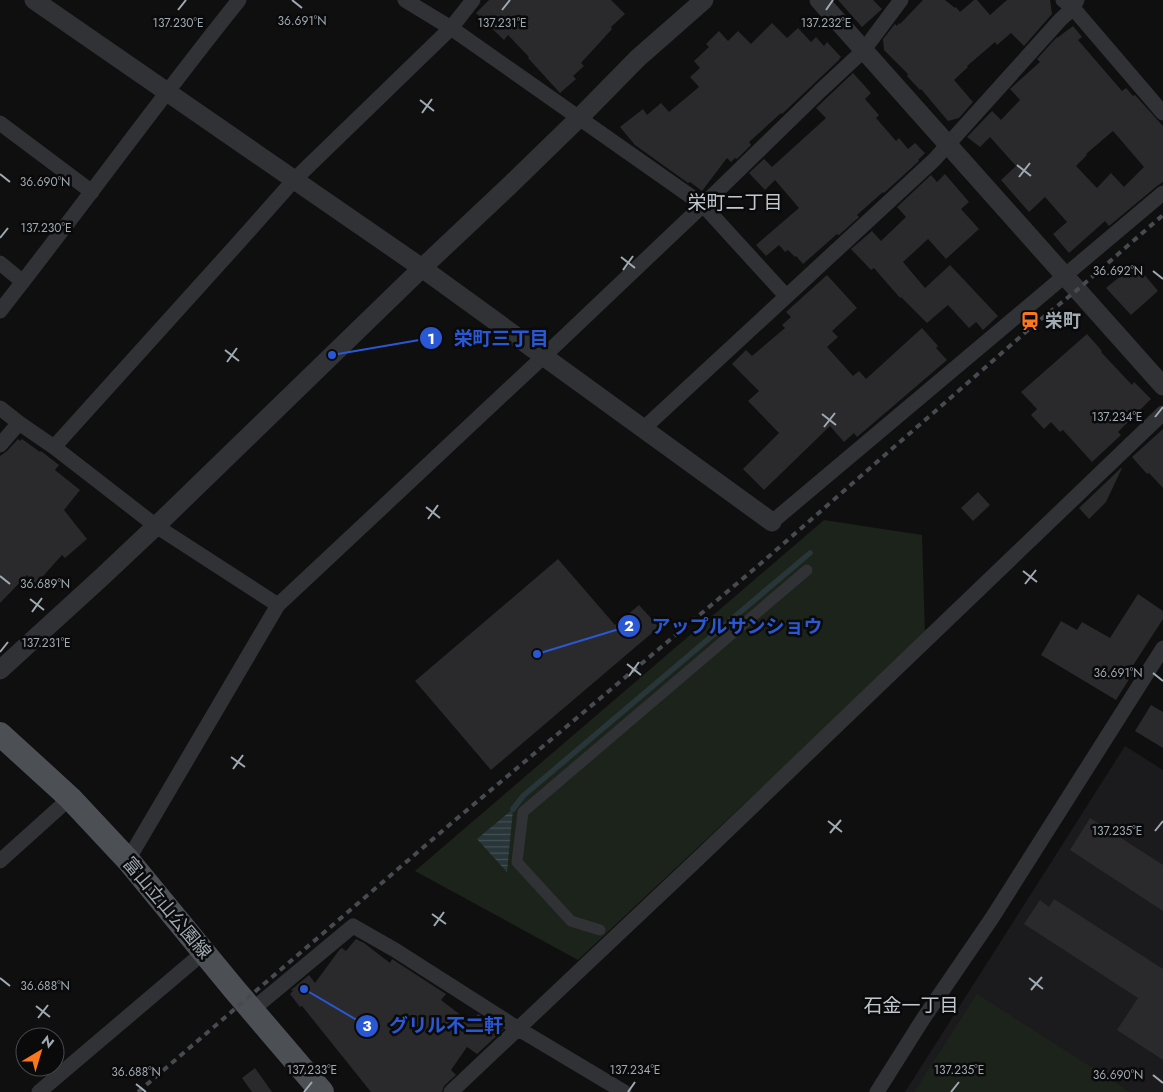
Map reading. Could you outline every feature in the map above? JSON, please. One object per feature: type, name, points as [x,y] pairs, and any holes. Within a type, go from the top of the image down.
[{"type":"main road","name":"富山立山公園線","points":[[0,734],[70,798],[128,860],[322,1092]]},
{"type":"street","points":[[34,0],[422,268],[772,522],[1163,193]]},
{"type":"street","points":[[0,311],[239,0]]},
{"type":"street","points":[[405,0],[451,28],[703,205],[786,296]]},
{"type":"street","points":[[54,447],[294,180],[451,28],[472,0]]},
{"type":"street","points":[[0,670],[156,526],[508,187],[638,58],[704,0]]},
{"type":"street","points":[[819,0],[1163,386]]},
{"type":"street","points":[[128,860],[278,605],[544,356],[863,51],[901,0]]},
{"type":"street","points":[[643,428],[934,160],[1060,20],[1071,3],[1163,113]]},
{"type":"street","points":[[0,123],[92,192]]},
{"type":"street","points":[[0,263],[22,282]]},
{"type":"street","points":[[0,408],[156,526],[278,605]]},
{"type":"street","points":[[450,1092],[703,854],[1163,412]]},
{"type":"street","points":[[0,446],[19,423]]},
{"type":"street","points":[[600,930],[571,921],[517,862],[523,812],[806,570]]},
{"type":"street","points":[[877,1092],[923,1019],[992,918],[1163,648]]},
{"type":"street","points":[[0,861],[70,798]]},
{"type":"street","points":[[252,1010],[352,926],[395,950],[517,1028],[624,1092]]},
{"type":"street","points":[[40,1092],[204,952]]},
{"type":"shaded area","points":[[824,520],[922,535],[925,634],[578,960],[415,871]]},
{"type":"shaded area","points":[[1125,746],[1163,770],[1163,1092],[905,1092]]},
{"type":"shaded area","points":[[513,809],[507,872],[477,839]]},
{"type":"shaded area","points":[[977,994],[1130,1092],[914,1092]]},
{"type":"building","points":[[489,0],[611,0],[625,14],[611,27],[612,29],[581,63],[584,66],[573,76],[576,79],[560,93],[508,35],[504,40],[476,13]]},
{"type":"building","points":[[838,0],[873,0],[882,9],[862,27]]},
{"type":"building","points":[[923,0],[945,0],[960,12],[974,0],[977,0],[990,15],[1007,0],[1050,0],[1052,14],[1024,46],[1011,33],[997,45],[995,42],[967,66],[954,80],[973,102],[959,118],[948,121],[921,89],[907,76],[908,74],[884,50],[883,39],[895,24],[897,26],[900,24]]},
{"type":"building","points":[[772,23],[787,38],[798,28],[811,42],[816,37],[824,46],[827,42],[841,57],[782,114],[749,142],[751,145],[737,159],[735,158],[731,162],[727,158],[702,191],[635,145],[620,127],[643,109],[647,115],[661,103],[669,112],[699,87],[690,77],[700,68],[694,61],[709,47],[706,44],[719,31],[728,41],[738,31],[751,44]]},
{"type":"building","points":[[1073,26],[1082,37],[1078,40],[1122,91],[1126,88],[1133,96],[1135,95],[1163,126],[1163,182],[1109,226],[1105,221],[1069,253],[1053,234],[1067,222],[1045,197],[1029,212],[1001,180],[1016,166],[990,137],[980,147],[967,137],[992,111],[1001,120],[1020,100],[1010,89],[1040,62],[1037,59],[1057,38]],"holes":[[[1113,131],[1144,167],[1124,187],[1111,173],[1097,188],[1076,166],[1086,154]]]},
{"type":"building","points":[[853,73],[871,93],[865,99],[879,115],[876,118],[896,141],[899,138],[908,149],[915,143],[925,153],[919,161],[884,193],[857,215],[859,217],[803,264],[796,256],[788,250],[785,252],[779,245],[766,256],[756,245],[799,208],[775,180],[765,190],[749,173],[764,159],[772,167],[826,118],[816,108]]},
{"type":"building","points":[[945,174],[969,202],[961,209],[979,229],[946,259],[928,239],[903,262],[925,288],[950,265],[998,316],[983,330],[976,322],[969,328],[948,305],[927,323],[900,298],[874,268],[871,270],[851,249],[872,231],[881,241],[906,217],[897,207],[931,175],[937,182]]},
{"type":"building","points":[[1132,268],[1139,276],[1143,273],[1158,291],[1131,315],[1106,288]]},
{"type":"building","points":[[827,275],[857,308],[832,331],[838,337],[827,347],[853,376],[859,371],[866,379],[922,328],[938,346],[936,348],[947,360],[857,437],[854,433],[844,442],[830,426],[764,490],[743,469],[779,433],[748,401],[759,391],[732,364],[746,350],[752,356],[785,328],[782,325],[791,317],[786,312]]},
{"type":"building","points":[[1087,334],[1132,385],[1134,382],[1151,399],[1118,432],[1121,435],[1092,462],[1063,430],[1060,432],[1051,422],[1044,429],[1031,415],[1037,409],[1021,392]]},
{"type":"building","points":[[1163,429],[1163,488],[1132,457]]},
{"type":"building","points":[[18,439],[20,441],[22,439],[41,451],[59,465],[55,470],[80,490],[64,510],[87,539],[65,558],[62,555],[36,584],[27,575],[0,603],[0,456]]},
{"type":"building","points":[[1121,468],[1106,502],[1089,519],[1079,508]]},
{"type":"building","points":[[978,492],[990,505],[973,521],[961,508]]},
{"type":"building","points":[[558,559],[615,625],[639,605],[659,627],[491,770],[415,681]]},
{"type":"building","points":[[1138,594],[1163,611],[1163,619],[1130,670],[1133,673],[1116,700],[1041,655],[1061,621],[1077,630],[1082,622],[1110,638]]},
{"type":"building","points":[[1151,705],[1163,712],[1163,748],[1135,731]]},
{"type":"building","points":[[1090,818],[1163,865],[1163,911],[1070,850]]},
{"type":"building","points":[[1054,899],[1163,969],[1163,1060],[1117,1030],[1138,998],[1024,924],[1040,900],[1049,907]]},
{"type":"building","points":[[356,939],[390,963],[392,959],[446,994],[441,1000],[471,1023],[478,1014],[503,1030],[477,1054],[467,1047],[451,1070],[456,1075],[444,1086],[442,1092],[371,1092],[302,1006],[300,1007],[290,994],[293,991],[291,990],[309,975],[315,983],[340,949],[342,948],[346,951]]},
{"type":"building","points":[[255,1068],[272,1092],[252,1092],[242,1078]]},
{"type":"waterway","points":[[513,809],[523,796],[810,553]]},
{"type":"railway","points":[[138,1092],[454,821],[759,565],[1163,215]]},
{"type":"place","name":"栄町","points":[[1030,321]]},
{"type":"place","name":"栄町三丁目","points":[[332,355]]},
{"type":"place","name":"アップルサンショウ","points":[[537,654]]},
{"type":"place","name":"グリル不二軒","points":[[304,989]]},
{"type":"district","name":"栄町二丁目","points":[[735,202]]},
{"type":"district","name":"石金一丁目","points":[[911,1005]]}]
